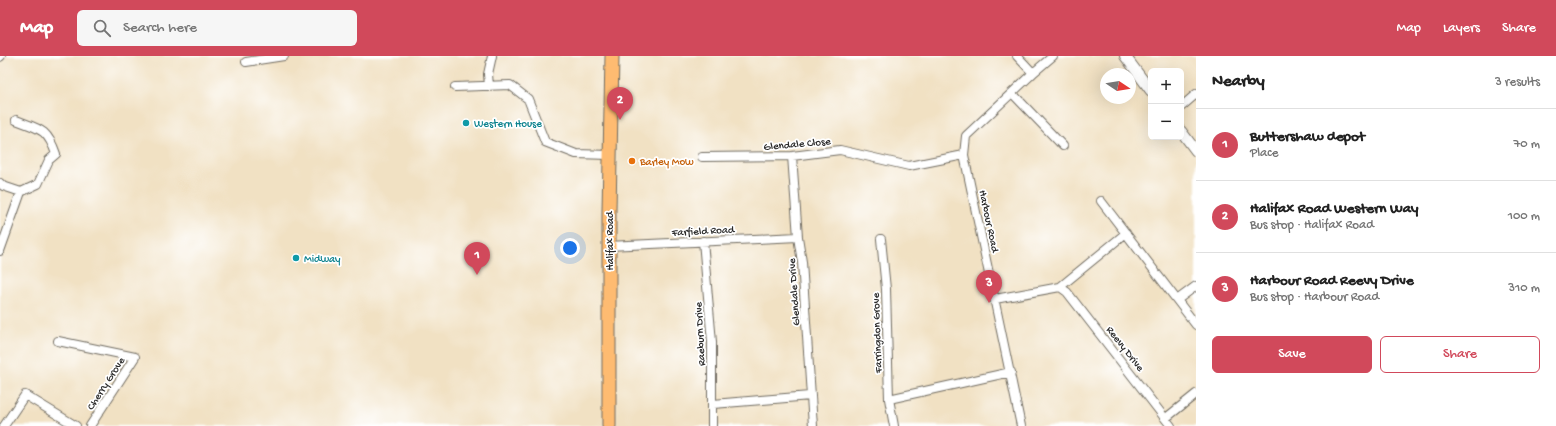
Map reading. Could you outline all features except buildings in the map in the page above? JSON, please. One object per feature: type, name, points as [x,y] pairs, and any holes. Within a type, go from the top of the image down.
[{"type":"highway","name":"Halifax Road","points":[[609,426],[608,246],[612,56]]},
{"type":"street","points":[[246,62],[284,56]]},
{"type":"street","points":[[489,86],[488,74],[492,56]]},
{"type":"street","points":[[1017,56],[1033,73]]},
{"type":"street","name":"Harbour Road","points":[[1021,426],[996,299],[964,155],[966,136],[1053,56]]},
{"type":"street","points":[[1125,56],[1148,87]]},
{"type":"street","points":[[455,87],[510,86],[528,99],[545,142],[576,154],[610,155]]},
{"type":"street","points":[[1012,93],[1063,146]]},
{"type":"street","points":[[1184,104],[1196,94]]},
{"type":"street","points":[[0,183],[3,186],[21,192],[38,184],[49,160],[56,154],[52,142],[44,131],[16,120]]},
{"type":"street","points":[[1184,135],[1196,151]]},
{"type":"street","name":"Glendale Close","points":[[702,157],[792,156],[840,150],[909,166],[964,155]]},
{"type":"street","name":"Glendale Drive","points":[[792,156],[798,237],[802,262],[813,426]]},
{"type":"street","points":[[0,251],[21,192]]},
{"type":"street","points":[[1101,201],[1196,325]]},
{"type":"street","points":[[996,299],[1060,287],[1126,233]]},
{"type":"street","name":"Farfield Road","points":[[608,246],[798,237]]},
{"type":"street","name":"Farringdon Grove","points":[[881,240],[886,289],[889,399],[894,426]]},
{"type":"street","name":"Raeburn Drive","points":[[703,241],[712,342],[712,426]]},
{"type":"street","points":[[1177,300],[1196,286]]},
{"type":"street","name":"Reevy Drive","points":[[1060,287],[1067,292],[1171,426]]},
{"type":"street","name":"Cherry Grove","points":[[58,341],[134,357],[90,426]]},
{"type":"street","points":[[889,399],[1011,372]]},
{"type":"street","points":[[1166,418],[1196,394]]},
{"type":"street","points":[[4,426],[25,395],[76,426]]},
{"type":"street","points":[[713,404],[810,396]]},
{"type":"place","name":"Halifax Road Western Way","points":[[620,120]]},
{"type":"place","name":"Western House","points":[[466,123]]},
{"type":"place","name":"Barley Mow","points":[[632,161]]},
{"type":"place","name":"Midway","points":[[296,258]]},
{"type":"place","name":"Buttershaw depot","points":[[477,275]]},
{"type":"place","name":"Harbour Road Reevy Drive","points":[[989,303]]}]
